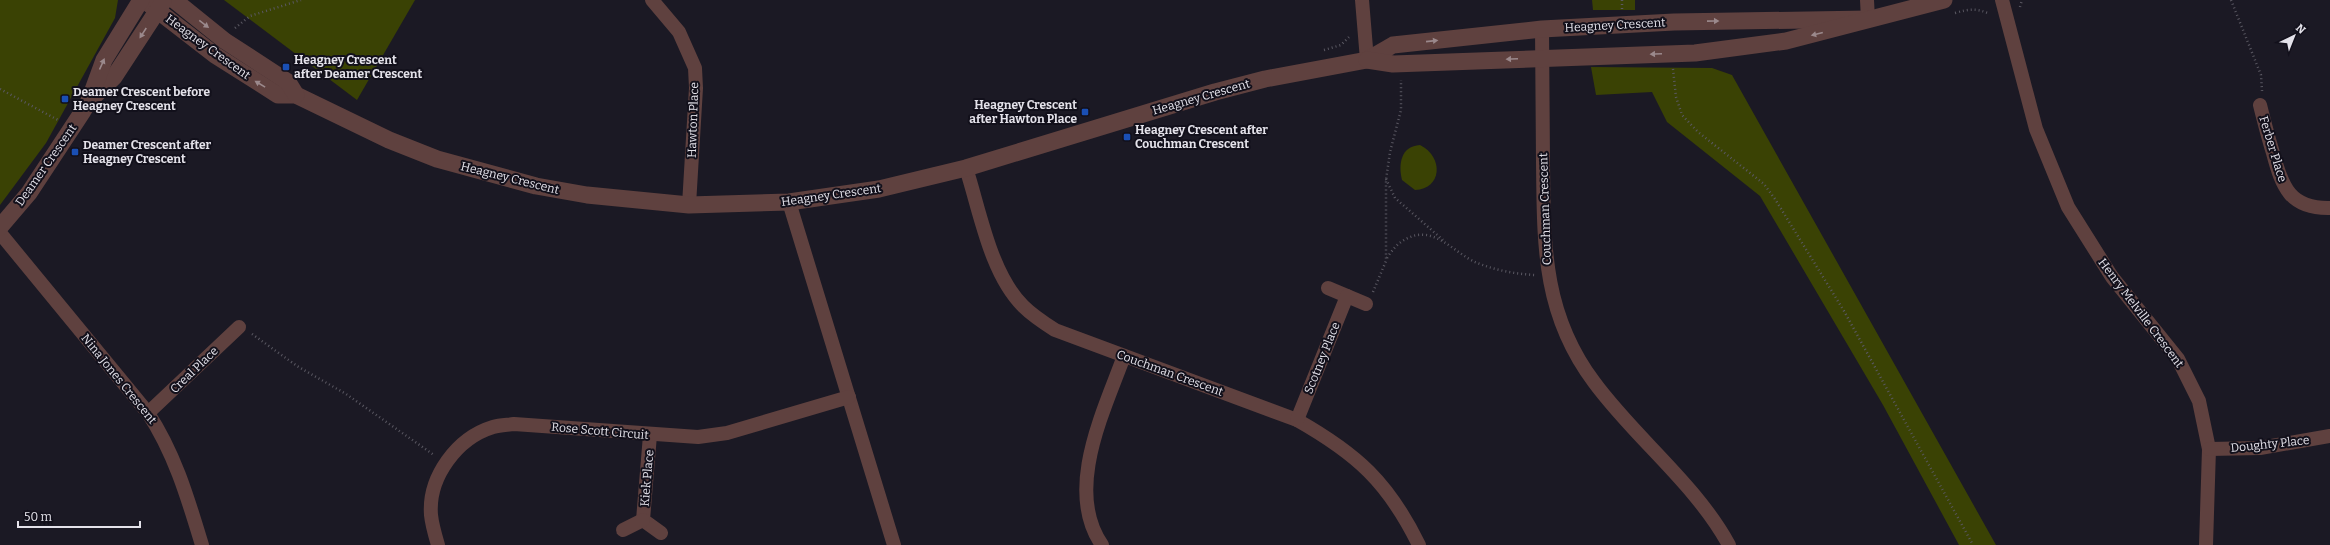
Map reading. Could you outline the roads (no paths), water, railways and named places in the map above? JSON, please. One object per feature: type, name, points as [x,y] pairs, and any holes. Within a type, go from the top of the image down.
[{"type":"street","name":"Heagney Crescent","points":[[143,0],[160,6],[244,74],[278,95],[296,95],[389,140],[486,174],[536,186],[587,195],[689,205],[789,202],[878,189],[966,168],[1215,92],[1265,80],[1367,60],[1401,64],[1695,52],[1745,48],[1786,41],[1944,0]]},
{"type":"street","name":"Deamer Crescent","points":[[0,227],[29,194],[89,101],[104,60],[143,0]]},
{"type":"street","name":"Heagney Crescent","points":[[174,0],[225,41],[288,82],[296,95]]},
{"type":"street","name":"Hawton Place","points":[[652,0],[679,32],[695,68],[696,88],[689,205]]},
{"type":"street","points":[[1362,0],[1367,60]]},
{"type":"street","points":[[1867,0],[1868,19]]},
{"type":"street","name":"Henry Melville Crescent","points":[[2002,0],[2036,129],[2056,182],[2096,255],[2186,372],[2199,401],[2209,449],[2206,545]]},
{"type":"street","name":"Deamer Crescent","points":[[89,101],[114,77],[160,6]]},
{"type":"street","name":"Heagney Crescent","points":[[1367,60],[1393,45],[1542,29],[1623,25],[1868,19]]},
{"type":"street","name":"Couchman Crescent","points":[[1542,29],[1544,237],[1548,273],[1558,315],[1574,351],[1594,382],[1698,501],[1721,530],[1729,545]]},
{"type":"street","name":"Ferber Place","points":[[2260,105],[2280,182],[2291,197],[2307,206],[2330,208]]},
{"type":"street","name":"Couchman Crescent","points":[[966,168],[994,257],[1005,283],[1022,305],[1055,330],[1297,420],[1334,441],[1367,468],[1381,484],[1406,519],[1418,545]]},
{"type":"street","points":[[789,202],[894,545]]},
{"type":"street","name":"Nina Jones Crescent","points":[[0,233],[148,413],[159,430],[177,466],[202,545]]},
{"type":"street","points":[[1328,288],[1366,304]]},
{"type":"street","name":"Scotney Place","points":[[1297,420],[1347,296]]},
{"type":"street","name":"Creal Place","points":[[148,413],[239,327]]},
{"type":"street","points":[[1102,545],[1089,514],[1086,486],[1089,457],[1124,356]]},
{"type":"street","name":"Rose Scott Circuit","points":[[438,545],[432,523],[431,506],[433,492],[441,471],[454,452],[473,437],[493,427],[514,424],[650,436],[698,437],[728,433],[849,396]]},
{"type":"street","name":"Kiek Place","points":[[643,520],[650,436]]},
{"type":"street","name":"Doughty Place","points":[[2209,449],[2260,448],[2330,436]]},
{"type":"street","name":"Kiek Place","points":[[623,530],[643,520]]},
{"type":"street","name":"Kiek Place","points":[[643,520],[661,533]]},
{"type":"place","name":"Heagney Crescent after Deamer Crescent","points":[[286,67]]},
{"type":"place","name":"Deamer Crescent before Heagney Crescent","points":[[65,99]]},
{"type":"place","name":"Heagney Crescent after Hawton Place","points":[[1085,112]]},
{"type":"place","name":"Heagney Crescent after Couchman Crescent","points":[[1127,137]]},
{"type":"place","name":"Deamer Crescent after Heagney Crescent","points":[[75,152]]}]
